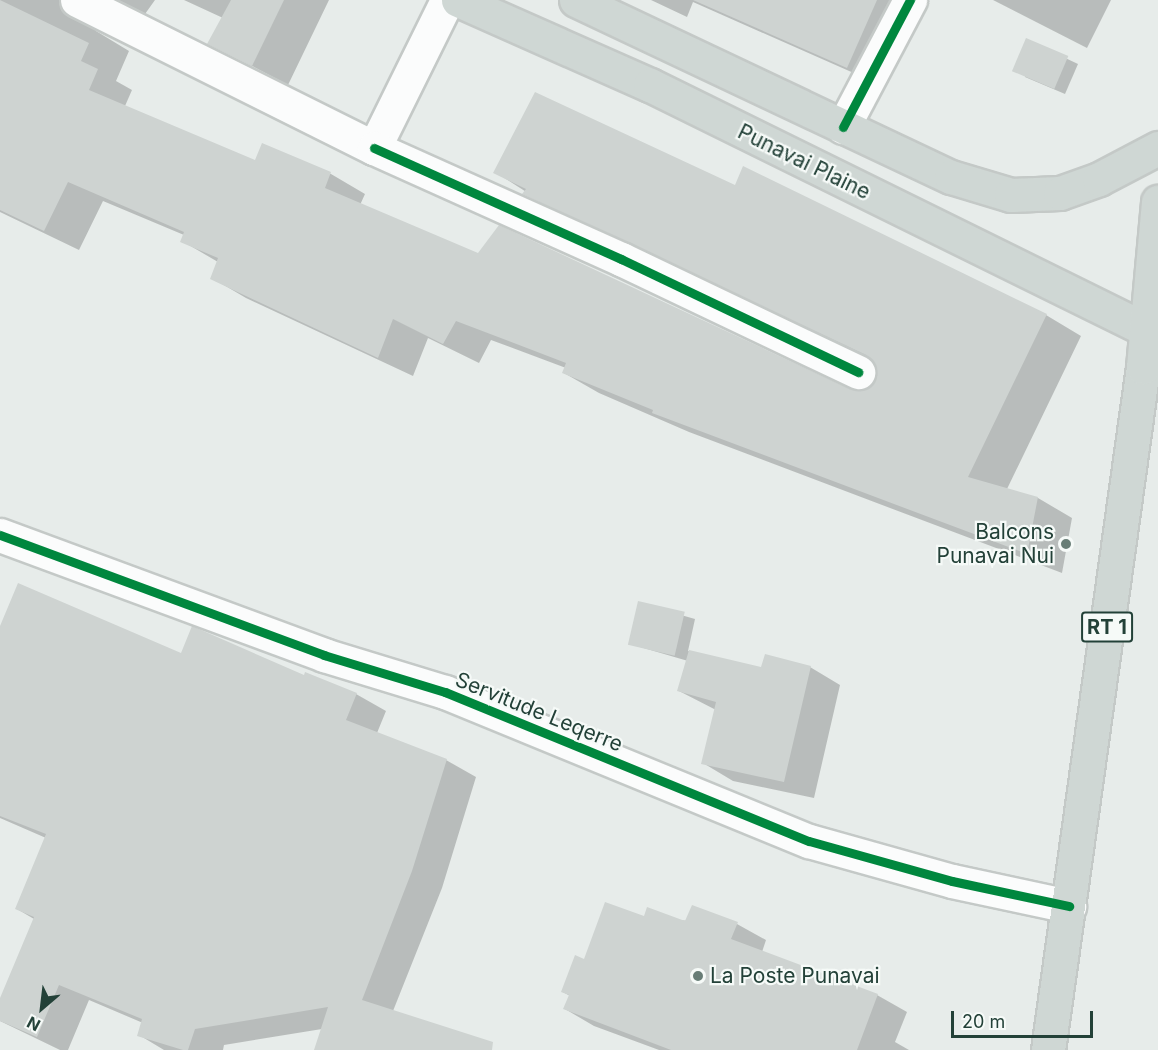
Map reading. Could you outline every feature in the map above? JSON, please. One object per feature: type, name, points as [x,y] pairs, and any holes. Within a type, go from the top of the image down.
[{"type":"main road","name":"Punavai Plaine","points":[[458,0],[650,85],[1147,330]]},
{"type":"main road","points":[[576,0],[951,177],[1011,195],[1060,193],[1100,179],[1158,148]]},
{"type":"main road","name":"RT 1","points":[[1048,1050],[1147,330],[1158,202]]},
{"type":"street","points":[[77,0],[374,148],[621,259],[858,372]]},
{"type":"street","points":[[374,148],[447,0]]},
{"type":"street","points":[[843,127],[910,0]]},
{"type":"street","name":"Servitude Leqerre","points":[[0,535],[324,655],[445,692],[809,842],[952,881],[1068,906]]},
{"type":"building","points":[[0,0],[89,43],[81,61],[98,69],[89,90],[255,160],[262,143],[331,172],[325,188],[478,253],[499,225],[850,389],[868,388],[875,380],[874,362],[866,355],[522,194],[526,189],[493,173],[535,92],[735,185],[743,166],[1047,314],[968,477],[1038,497],[1027,554],[652,413],[653,410],[562,373],[566,363],[456,321],[443,344],[393,319],[378,358],[210,279],[218,258],[180,242],[184,232],[68,182],[44,231],[0,210]]},
{"type":"building","points":[[231,0],[284,0],[252,66],[207,44]]},
{"type":"building","points":[[693,0],[877,0],[847,68]]},
{"type":"building","points":[[1026,38],[1068,56],[1054,89],[1012,71]]},
{"type":"building","points":[[18,583],[181,653],[192,626],[304,675],[305,672],[357,693],[346,720],[447,759],[412,871],[362,1000],[493,1042],[492,1050],[314,1050],[328,1007],[195,1029],[188,1050],[183,1050],[137,1036],[142,1019],[59,985],[37,1037],[0,1021],[0,998],[34,917],[15,909],[46,834],[0,816],[0,626]]},
{"type":"building","points":[[638,601],[685,612],[675,656],[628,645]]},
{"type":"building","points":[[689,650],[761,667],[765,654],[811,666],[784,782],[701,764],[716,702],[677,691]]},
{"type":"building","name":"La Poste Punavai","points":[[605,902],[644,916],[647,907],[685,921],[692,905],[738,922],[731,939],[878,994],[857,1050],[671,1050],[563,1009],[569,995],[561,992],[575,955],[584,959]]},
{"type":"cycle path","points":[[843,127],[910,0]]},
{"type":"cycle path","points":[[374,148],[621,259],[858,372]]},
{"type":"cycle path","points":[[0,535],[324,655],[445,692],[809,841],[952,881],[1069,906]]},
{"type":"place","name":"Balcons Punavai Nui","points":[[1066,544]]},
{"type":"place","name":"La Poste Punavai","points":[[698,976]]}]
